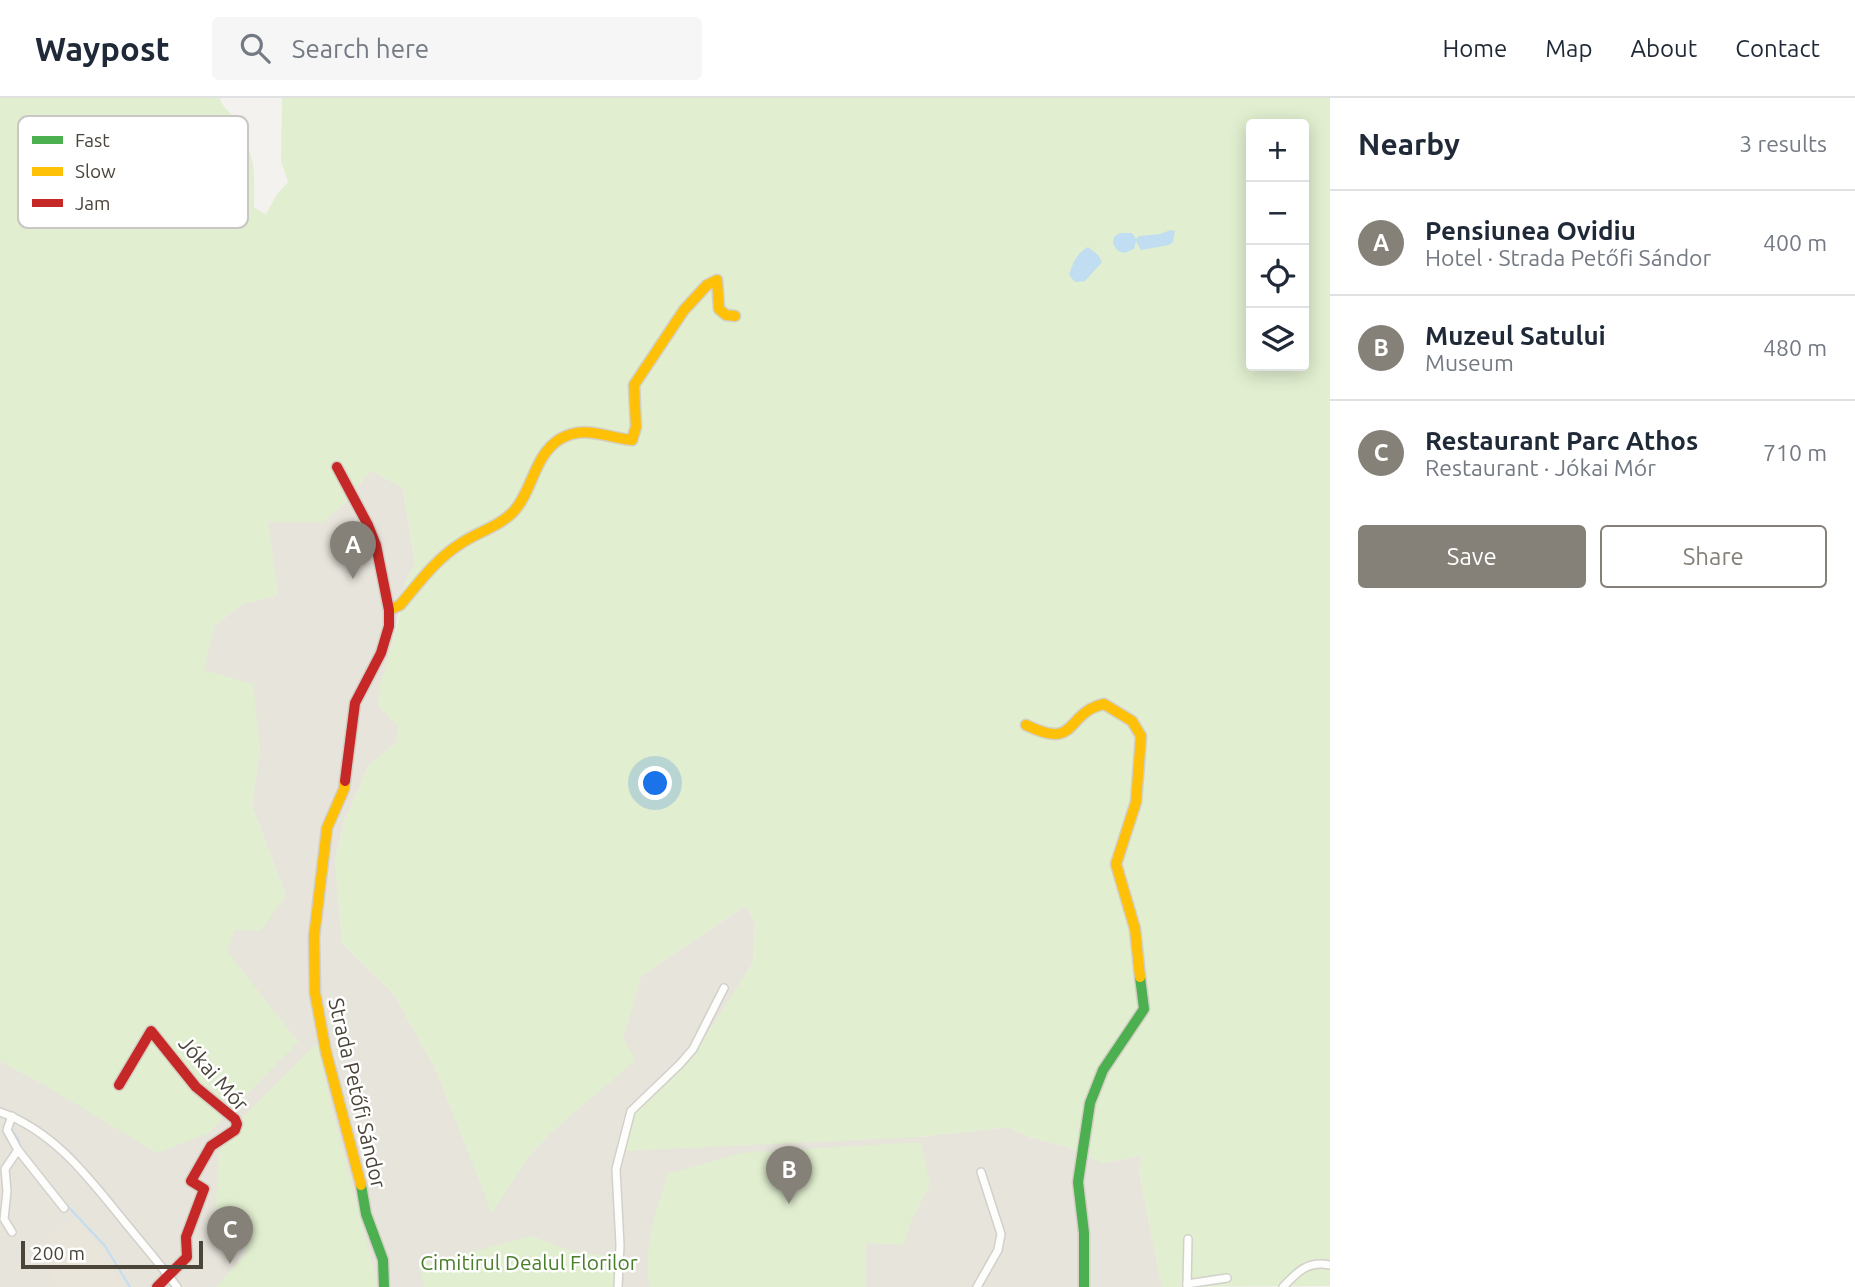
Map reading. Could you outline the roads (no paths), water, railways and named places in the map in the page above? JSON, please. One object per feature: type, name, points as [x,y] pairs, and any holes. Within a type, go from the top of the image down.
[{"type":"street","points":[[390,610],[400,605],[451,550],[512,512],[522,499],[551,443],[570,434],[584,432],[605,433],[632,440],[636,433],[632,397],[635,385],[689,304],[707,284],[718,281],[719,309],[726,315],[734,316]]},
{"type":"street","name":"Strada Petőfi Sándor","points":[[337,467],[376,545],[390,610],[390,626],[386,643],[355,703],[344,789],[327,828],[314,945],[314,993],[356,1161],[366,1214],[382,1252],[384,1287]]},
{"type":"street","points":[[1026,725],[1038,732],[1064,734],[1092,707],[1101,704],[1132,720],[1141,736],[1136,802],[1116,864],[1135,929],[1144,1009],[1103,1070],[1090,1103],[1078,1181],[1084,1233],[1084,1287]]},
{"type":"street","points":[[618,1287],[620,1245],[615,1169],[631,1111],[693,1049],[724,988]]},
{"type":"street","name":"Jókai Mór","points":[[119,1085],[141,1051],[150,1031],[196,1087],[235,1119],[237,1124],[234,1130],[211,1146],[191,1181],[204,1189],[186,1237],[187,1257],[169,1277]]},
{"type":"street","points":[[0,1112],[12,1116],[41,1134],[80,1167],[177,1287]]},
{"type":"street","points":[[12,1116],[7,1126],[18,1150],[64,1208]]},
{"type":"street","points":[[12,1232],[4,1219],[7,1191],[5,1169],[18,1150]]},
{"type":"street","points":[[977,1287],[998,1250],[1001,1234],[981,1172]]},
{"type":"street","points":[[1188,1239],[1187,1285],[1227,1278]]},
{"type":"street","points":[[1283,1287],[1303,1268],[1330,1265]]},
{"type":"street","points":[[157,1287],[169,1277]]},
{"type":"water","points":[[1175,231],[1173,242],[1169,245],[1141,250],[1136,241],[1134,249],[1124,253],[1118,251],[1113,244],[1114,237],[1120,233],[1132,233],[1136,239],[1139,236]]},
{"type":"water","points":[[1088,247],[1102,262],[1085,281],[1075,282],[1069,275],[1078,256]]},
{"type":"waterway","points":[[10,1127],[20,1147]]},
{"type":"waterway","points":[[62,1200],[105,1246],[130,1287]]},
{"type":"place","name":"Pensiunea Ovidiu","points":[[353,579]]},
{"type":"place","name":"Muzeul Satului","points":[[789,1204]]},
{"type":"place","name":"Restaurant Parc Athos","points":[[230,1264]]},
{"type":"park label","name":"Cimitirul Dealul Florilor","points":[[529,1262]]}]
